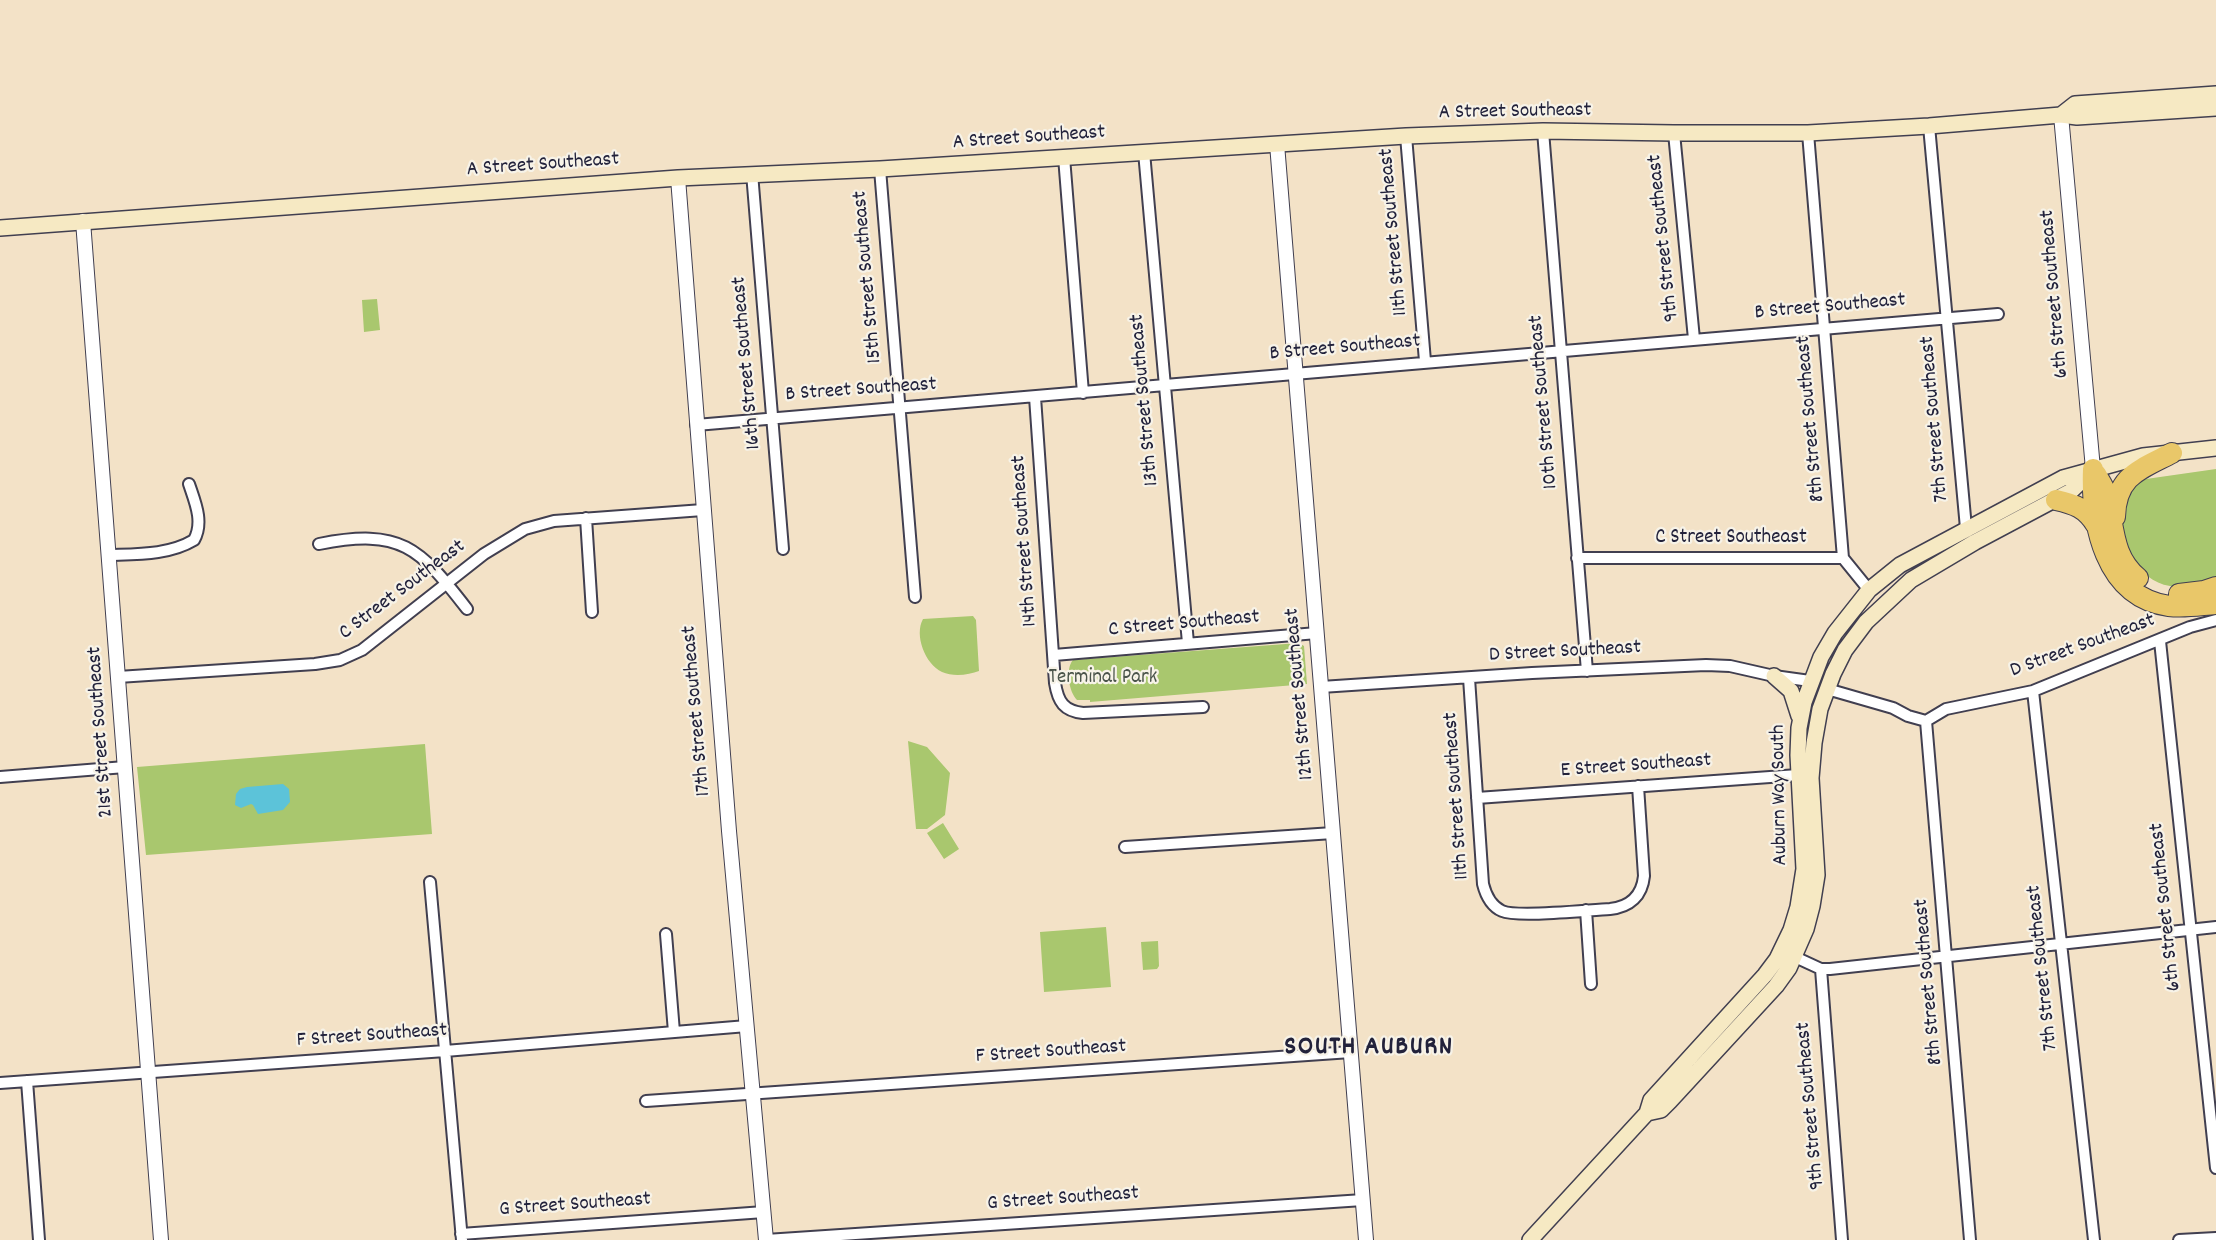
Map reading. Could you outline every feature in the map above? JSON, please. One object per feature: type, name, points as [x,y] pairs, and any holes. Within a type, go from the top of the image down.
[{"type":"highway","points":[[2115,538],[2115,505],[2122,484],[2139,470],[2172,453]]},
{"type":"highway","points":[[2093,469],[2092,497],[2096,525]]},
{"type":"highway","points":[[2093,469],[2105,491],[2115,538],[2124,561],[2136,576],[2156,589],[2183,594],[2216,587]]},
{"type":"highway","points":[[2056,500],[2080,507],[2092,517],[2109,563],[2121,580],[2139,594],[2170,606],[2216,604]]},
{"type":"main road","name":"A Street Southeast","points":[[2061,115],[2075,104],[2216,94]]},
{"type":"main road","name":"A Street Southeast","points":[[0,228],[752,173],[880,169],[1406,136],[1543,131],[1674,134],[1808,133],[2061,115],[2077,117],[2216,108]]},
{"type":"main road","name":"Auburn Way South","points":[[1530,1240],[1647,1113],[1661,1110],[1776,986],[1788,954],[1804,869],[1798,775],[1800,720],[1810,681],[1835,633],[1869,590],[1900,565],[2063,478],[2143,456],[2216,448]]},
{"type":"main road","name":"Auburn Way South","points":[[1788,954],[1809,918],[1816,885],[1817,866],[1811,767],[1820,709],[1845,650],[1866,622],[1911,580],[1975,542],[2071,491],[2093,469]]},
{"type":"main road","points":[[1798,754],[1805,744],[1813,704],[1827,689],[1825,672],[1827,664],[1853,619],[1854,608]]},
{"type":"main road","points":[[1774,676],[1791,691],[1800,720]]},
{"type":"street","name":"6th Street Southeast","points":[[2061,115],[2093,469]]},
{"type":"street","name":"7th Street Southeast","points":[[1929,126],[1966,528]]},
{"type":"street","name":"10th Street Southeast","points":[[1543,131],[1587,671]]},
{"type":"street","name":"8th Street Southeast","points":[[1808,133],[1843,558]]},
{"type":"street","name":"9th Street Southeast","points":[[1674,134],[1694,339]]},
{"type":"street","name":"11th Street Southeast","points":[[1406,136],[1425,361]]},
{"type":"street","name":"12th Street Southeast","points":[[1277,144],[1366,1240]]},
{"type":"street","name":"13th Street Southeast","points":[[1144,152],[1188,643]]},
{"type":"street","points":[[1064,158],[1083,393]]},
{"type":"street","name":"15th Street Southeast","points":[[880,169],[915,597]]},
{"type":"street","name":"16th Street Southeast","points":[[752,173],[783,549]]},
{"type":"street","name":"17th Street Southeast","points":[[678,178],[729,831],[766,1240]]},
{"type":"street","name":"21st Street Southeast","points":[[83,221],[161,1240]]},
{"type":"street","name":"B Street Southeast","points":[[696,425],[1083,393],[1425,361],[1998,314]]},
{"type":"street","name":"14th Street Southeast","points":[[1035,397],[1055,683],[1062,704],[1077,712],[1107,714],[1203,707]]},
{"type":"street","points":[[109,555],[169,550],[194,540],[199,527],[197,510],[189,484]]},
{"type":"street","name":"C Street Southeast","points":[[118,677],[315,664],[340,660],[362,650],[498,544],[525,529],[554,521],[703,510]]},
{"type":"street","points":[[586,518],[592,612]]},
{"type":"street","points":[[319,544],[362,538],[392,541],[402,545],[424,559],[467,609]]},
{"type":"street","name":"C Street Southeast","points":[[1577,558],[1843,558]]},
{"type":"street","points":[[1843,558],[1869,590]]},
{"type":"street","name":"D Street Southeast","points":[[1926,720],[1946,709],[2033,691],[2190,627],[2216,620]]},
{"type":"street","name":"C Street Southeast","points":[[1054,655],[1317,633]]},
{"type":"street","name":"6th Street Southeast","points":[[2160,641],[2216,1168]]},
{"type":"street","name":"D Street Southeast","points":[[1321,687],[1718,665],[1810,681]]},
{"type":"street","name":"11th Street Southeast","points":[[1470,678],[1483,884],[1488,899],[1497,908],[1516,914],[1586,910]]},
{"type":"street","points":[[1827,689],[1926,720]]},
{"type":"street","name":"7th Street Southeast","points":[[2033,691],[2094,1240]]},
{"type":"street","name":"8th Street Southeast","points":[[1926,720],[1970,1240]]},
{"type":"street","points":[[0,777],[125,767]]},
{"type":"street","name":"E Street Southeast","points":[[1477,798],[1798,775]]},
{"type":"street","points":[[1591,984],[1586,910],[1620,908],[1629,905],[1638,897],[1642,888],[1644,876],[1638,786]]},
{"type":"street","points":[[1125,847],[1333,833]]},
{"type":"street","points":[[430,882],[462,1237]]},
{"type":"street","points":[[1788,954],[1821,969],[2216,927]]},
{"type":"street","points":[[666,934],[674,1032]]},
{"type":"street","name":"9th Street Southeast","points":[[1821,969],[1842,1240]]},
{"type":"street","name":"F Street Southeast","points":[[0,1083],[445,1052],[747,1026]]},
{"type":"street","name":"F Street Southeast","points":[[646,1101],[1351,1052]]},
{"type":"street","points":[[27,1082],[39,1240]]},
{"type":"street","name":"G Street Southeast","points":[[766,1240],[1363,1200]]},
{"type":"street","name":"G Street Southeast","points":[[462,1237],[764,1212]]},
{"type":"street","points":[[2180,1240],[2216,1238]]},
{"type":"green space","points":[[377,299],[380,330],[364,332],[362,300]]},
{"type":"green space","points":[[2216,469],[2216,579],[2181,587],[2158,583],[2139,568],[2126,546],[2121,522],[2124,496],[2146,479]]},
{"type":"green space","points":[[973,616],[976,620],[979,671],[961,675],[942,672],[931,663],[923,648],[920,633],[923,619]]},
{"type":"green space","name":"Terminal Park","points":[[1299,643],[1304,646],[1307,684],[1090,702],[1090,700],[1077,700],[1069,680],[1069,669],[1073,660]]},
{"type":"green space","points":[[908,741],[927,747],[950,773],[945,815],[927,829],[916,829]]},
{"type":"green space","points":[[425,744],[432,834],[146,855],[137,767]]},
{"type":"green space","points":[[943,823],[959,849],[944,859],[927,833]]},
{"type":"green space","points":[[1106,927],[1111,987],[1044,992],[1040,932]]},
{"type":"green space","points":[[1158,941],[1159,966],[1157,969],[1143,970],[1141,942]]},
{"type":"water","points":[[283,784],[289,789],[290,802],[283,810],[258,814],[251,804],[241,808],[235,805],[236,794],[240,789]]},
{"type":"district","name":"SOUTH AUBURN","points":[[1369,1049]]}]
